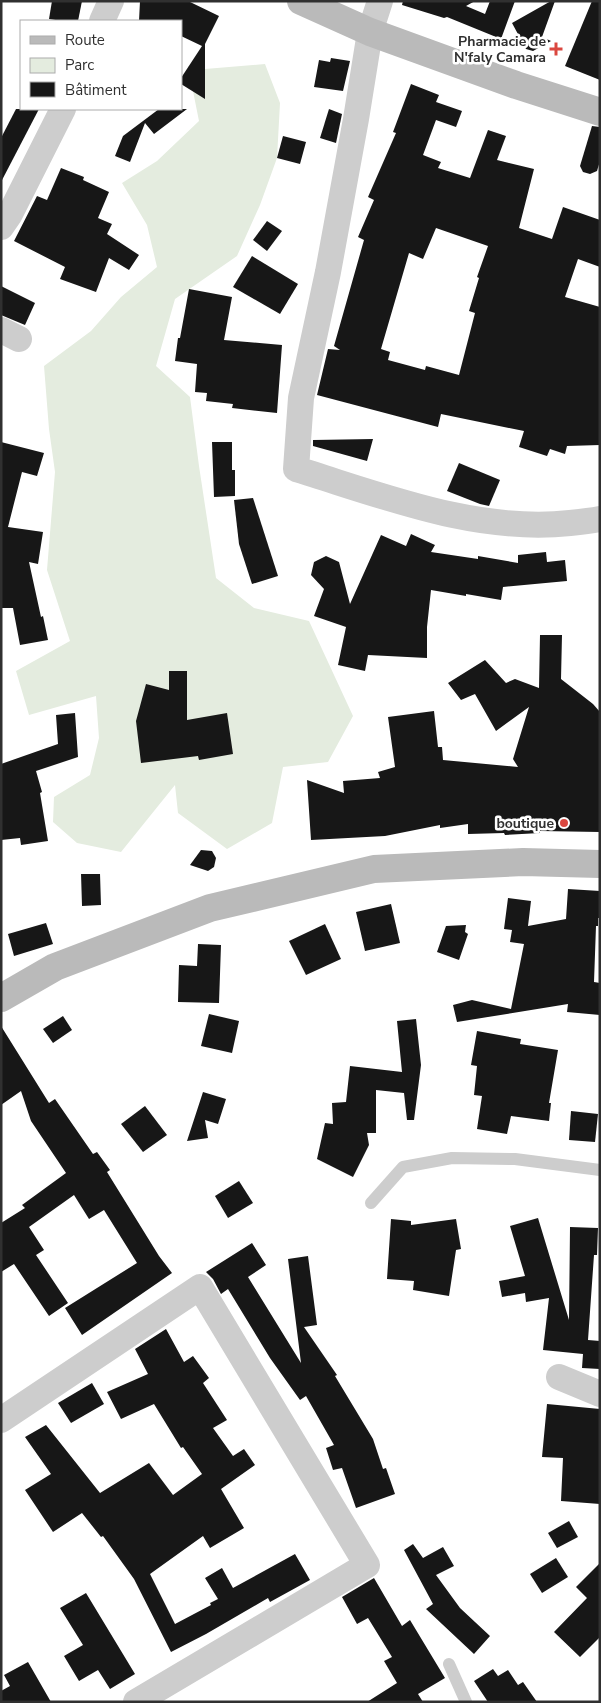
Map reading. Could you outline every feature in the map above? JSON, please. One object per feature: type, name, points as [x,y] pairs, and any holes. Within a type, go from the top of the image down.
[{"type":"street","points":[[102,20],[110,1]]},
{"type":"street","points":[[301,1],[370,32],[516,85],[600,112]]},
{"type":"street","points":[[380,1],[370,32],[328,272],[301,398],[296,469],[422,508],[496,523],[546,525],[600,519]]},
{"type":"street","points":[[1,227],[10,214],[62,110]]},
{"type":"street","points":[[1,998],[55,967],[210,908],[374,869],[523,862],[600,864]]},
{"type":"street","points":[[1,1420],[200,1288],[368,1565],[136,1702]]},
{"type":"street","points":[[559,1377],[600,1394]]},
{"type":"lane","points":[[371,1203],[404,1167],[452,1158],[515,1159],[600,1170]]},
{"type":"lane","points":[[449,1664],[466,1702]]},
{"type":"green space","points":[[265,64],[280,103],[277,158],[260,205],[237,256],[175,299],[156,366],[190,397],[216,578],[254,608],[309,621],[353,716],[328,762],[283,767],[272,823],[227,849],[178,813],[175,785],[121,852],[77,843],[53,822],[54,797],[90,775],[99,738],[96,696],[29,715],[16,671],[70,641],[47,570],[55,472],[49,429],[44,366],[91,331],[121,297],[157,267],[147,225],[122,183],[157,161],[199,121],[188,66],[205,69]]},
{"type":"building","points":[[52,1],[82,1],[78,20],[49,19]]},
{"type":"building","points":[[140,1],[188,1],[219,16],[205,44],[205,99],[182,85],[182,76],[202,46],[182,36],[182,20],[139,20]]},
{"type":"building","points":[[403,1],[475,1],[466,6],[485,14],[490,1],[515,1],[501,39],[447,17],[444,18],[402,5]]},
{"type":"building","points":[[551,1],[555,1],[542,37],[551,41],[533,51],[526,49],[512,23]]},
{"type":"building","points":[[592,1],[600,1],[600,80],[565,66]]},
{"type":"building","points":[[331,58],[350,61],[343,91],[314,87],[319,60],[330,62]]},
{"type":"building","points":[[411,84],[439,95],[436,102],[462,111],[456,127],[436,120],[423,155],[441,162],[438,168],[470,178],[488,130],[506,136],[497,160],[534,169],[519,228],[552,239],[563,207],[600,220],[600,267],[578,259],[565,297],[600,307],[600,445],[567,446],[565,454],[550,449],[547,456],[519,447],[524,431],[441,414],[438,427],[317,395],[328,349],[340,350],[334,346],[364,240],[358,237],[374,200],[368,197],[396,133],[393,132]],"holes":[[[436,228],[488,246],[477,277],[479,278],[469,311],[475,313],[459,375],[426,366],[425,370],[388,360],[390,352],[381,349],[409,253],[423,259]]]},
{"type":"building","points":[[16,109],[38,110],[1,182],[1,138]]},
{"type":"building","points":[[187,109],[154,134],[145,123],[130,162],[115,156],[123,136],[158,110]]},
{"type":"building","points":[[329,109],[342,114],[336,143],[320,138]]},
{"type":"building","points":[[592,126],[600,127],[600,161],[597,171],[590,174],[583,172],[580,166]]},
{"type":"building","points":[[283,136],[306,142],[300,164],[277,158]]},
{"type":"building","points":[[61,168],[84,177],[83,180],[109,192],[98,218],[112,224],[107,234],[139,255],[129,270],[109,258],[96,292],[60,279],[65,267],[14,241],[37,196],[47,200]]},
{"type":"building","points":[[267,221],[282,231],[267,251],[253,240]]},
{"type":"building","points":[[252,256],[298,284],[280,314],[233,287]]},
{"type":"building","points":[[1,286],[35,303],[25,325],[1,315]]},
{"type":"building","points":[[189,289],[232,297],[224,340],[282,345],[277,413],[232,408],[233,404],[206,401],[207,393],[195,392],[197,364],[175,361]]},
{"type":"building","points":[[373,439],[367,461],[313,446],[313,440]]},
{"type":"building","points":[[1,442],[44,453],[37,476],[22,472],[8,527],[43,532],[38,564],[29,562],[48,640],[20,645],[13,608],[1,608]]},
{"type":"building","points":[[212,442],[232,442],[232,470],[235,470],[235,496],[214,497]]},
{"type":"building","points":[[459,463],[500,480],[489,506],[447,491]]},
{"type":"building","points":[[253,498],[278,576],[252,584],[239,544],[234,500]]},
{"type":"building","points":[[411,534],[435,545],[431,552],[478,559],[478,556],[518,563],[518,555],[546,552],[547,562],[565,560],[567,581],[503,587],[501,600],[431,590],[427,627],[427,658],[368,655],[365,671],[338,665],[346,627],[314,616],[324,589],[311,575],[314,562],[326,556],[339,562],[350,604],[381,535],[406,546]]},
{"type":"building","points":[[540,635],[562,635],[561,679],[593,704],[600,712],[600,832],[540,831],[540,833],[505,835],[504,833],[468,834],[468,824],[440,828],[440,825],[385,836],[311,840],[307,780],[344,793],[343,781],[380,778],[378,772],[395,767],[388,717],[434,711],[438,747],[442,747],[443,760],[518,767],[513,759],[529,707],[496,731],[475,694],[461,700],[448,683],[485,660],[506,683],[515,679],[539,688]]},
{"type":"building","points":[[169,671],[187,671],[187,720],[227,713],[233,754],[199,760],[198,756],[141,763],[136,721],[146,684],[169,690]]},
{"type":"building","points":[[75,713],[78,757],[36,771],[42,792],[40,793],[48,841],[21,845],[20,838],[1,840],[1,764],[58,744],[56,715]]},
{"type":"building","points":[[201,850],[212,851],[216,858],[214,867],[208,871],[190,865]]},
{"type":"building","points":[[81,874],[100,874],[101,905],[82,906]]},
{"type":"building","points":[[568,889],[600,891],[600,918],[598,918],[598,926],[596,926],[594,982],[600,983],[600,1015],[567,1012],[568,1004],[457,1022],[453,1005],[472,1000],[511,1009],[524,944],[510,942],[512,930],[504,929],[508,898],[531,901],[528,926],[566,919]]},
{"type":"building","points":[[391,904],[400,943],[365,951],[356,912]]},
{"type":"building","points":[[46,923],[53,944],[14,956],[8,934]]},
{"type":"building","points":[[325,924],[341,959],[306,975],[289,941]]},
{"type":"building","points":[[466,925],[465,932],[468,934],[459,960],[437,952],[446,926]]},
{"type":"building","points":[[198,944],[221,945],[219,1003],[178,1002],[179,965],[197,966]]},
{"type":"building","points":[[209,1014],[239,1021],[232,1053],[201,1046]]},
{"type":"building","points":[[63,1016],[72,1030],[53,1043],[43,1029]]},
{"type":"building","points":[[416,1019],[421,1065],[414,1120],[407,1120],[404,1093],[376,1090],[376,1133],[367,1133],[369,1145],[353,1177],[317,1159],[325,1123],[333,1124],[332,1103],[346,1102],[350,1066],[402,1072],[397,1021]]},
{"type":"building","points":[[1,1026],[49,1103],[55,1099],[93,1154],[97,1152],[110,1170],[107,1172],[159,1256],[172,1273],[82,1335],[65,1308],[137,1263],[104,1210],[89,1219],[74,1195],[29,1227],[44,1250],[36,1255],[68,1303],[49,1316],[14,1264],[1,1272],[1,1223],[25,1208],[22,1205],[66,1173],[31,1121],[21,1091],[1,1105]]},
{"type":"building","points":[[477,1031],[521,1039],[520,1044],[558,1050],[549,1103],[551,1103],[549,1121],[511,1116],[507,1134],[477,1129],[482,1096],[474,1095],[477,1066],[471,1065]]},
{"type":"building","points":[[203,1092],[226,1099],[218,1124],[205,1120],[208,1138],[187,1141]]},
{"type":"building","points":[[145,1106],[167,1135],[143,1152],[121,1124]]},
{"type":"building","points":[[571,1111],[598,1114],[595,1142],[569,1140]]},
{"type":"building","points":[[239,1181],[253,1203],[228,1218],[215,1196]]},
{"type":"building","points":[[538,1218],[569,1320],[570,1227],[598,1228],[597,1255],[594,1255],[588,1340],[600,1341],[600,1369],[582,1368],[583,1354],[543,1350],[549,1298],[526,1302],[525,1293],[502,1297],[499,1281],[525,1276],[510,1226]]},
{"type":"building","points":[[391,1219],[411,1221],[411,1225],[456,1219],[461,1249],[456,1250],[449,1296],[413,1290],[414,1281],[387,1279]]},
{"type":"building","points":[[252,1243],[266,1265],[248,1277],[301,1363],[288,1259],[308,1256],[317,1325],[304,1327],[337,1375],[335,1376],[373,1439],[383,1469],[386,1468],[395,1494],[356,1508],[342,1468],[333,1470],[326,1448],[334,1445],[306,1396],[300,1400],[270,1358],[228,1289],[221,1294],[213,1279],[206,1272]]},
{"type":"building","points":[[166,1329],[184,1362],[193,1356],[209,1378],[203,1383],[227,1420],[213,1428],[233,1456],[244,1449],[255,1465],[221,1489],[244,1528],[210,1548],[203,1536],[150,1574],[175,1624],[211,1605],[210,1603],[218,1599],[205,1578],[222,1568],[233,1588],[295,1554],[310,1580],[270,1602],[268,1598],[171,1652],[134,1579],[103,1536],[101,1537],[82,1513],[53,1532],[25,1490],[51,1474],[25,1437],[46,1425],[100,1493],[149,1463],[173,1495],[202,1474],[183,1447],[181,1448],[154,1404],[121,1419],[107,1392],[148,1374],[135,1349]]},
{"type":"building","points":[[92,1383],[104,1404],[71,1423],[58,1403]]},
{"type":"building","points":[[547,1404],[600,1409],[600,1504],[561,1501],[563,1458],[542,1457]]},
{"type":"building","points":[[569,1521],[578,1537],[557,1548],[548,1533]]},
{"type":"building","points":[[413,1544],[423,1558],[443,1547],[454,1566],[436,1575],[460,1608],[490,1636],[474,1654],[426,1609],[433,1604],[404,1550]]},
{"type":"building","points":[[556,1558],[568,1577],[542,1593],[530,1574]]},
{"type":"building","points":[[600,1563],[600,1637],[580,1657],[554,1632],[587,1598],[576,1587]]},
{"type":"building","points":[[374,1578],[402,1626],[410,1620],[445,1678],[418,1694],[423,1702],[367,1702],[397,1683],[384,1661],[392,1657],[368,1618],[357,1624],[342,1597]]},
{"type":"building","points":[[86,1593],[135,1674],[110,1689],[98,1670],[79,1681],[64,1656],[83,1645],[60,1608]]},
{"type":"building","points":[[28,1662],[51,1702],[1,1702],[1,1691],[10,1686],[4,1675]]},
{"type":"building","points":[[493,1669],[498,1676],[508,1670],[518,1685],[523,1682],[537,1702],[488,1702],[474,1681]]},
{"type":"place","name":"Pharmacie de N'faly Camara","points":[[556,49]]},
{"type":"place","name":"boutique","points":[[564,823]]}]
